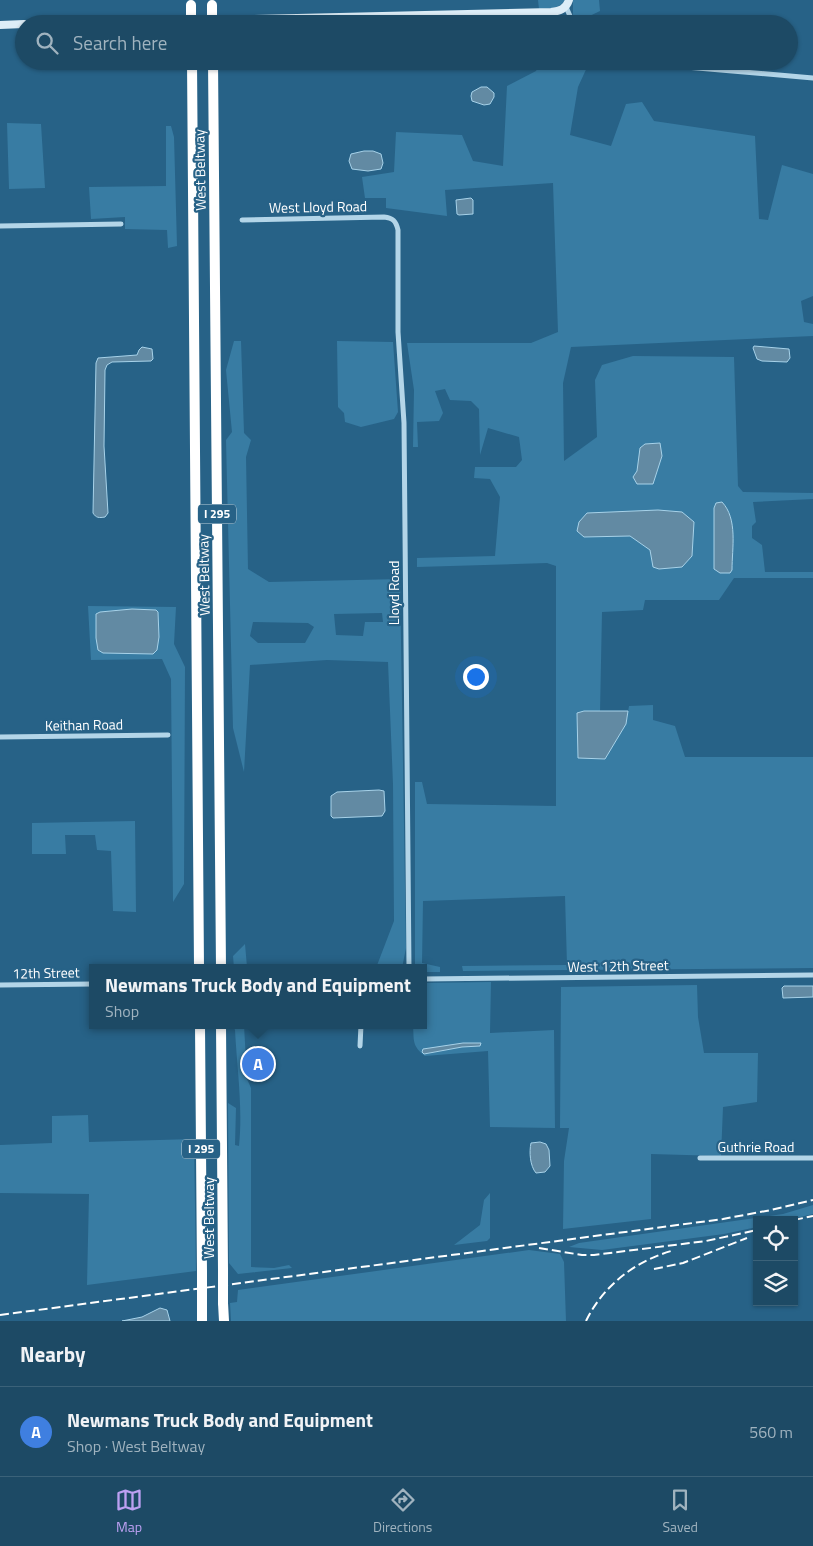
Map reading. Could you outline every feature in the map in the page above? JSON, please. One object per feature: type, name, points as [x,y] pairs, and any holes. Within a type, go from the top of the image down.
[{"type":"highway","points":[[191,2],[191,15]]},
{"type":"highway","points":[[212,2],[212,15]]},
{"type":"highway","name":"West Beltway","points":[[192,70],[199,964]]},
{"type":"highway","name":"West Beltway","points":[[213,70],[221,964]]},
{"type":"highway","name":"West Beltway","points":[[200,1029],[202,1321]]},
{"type":"highway","name":"West Beltway","points":[[221,1029],[224,1321]]},
{"type":"street","points":[[424,15],[551,12],[561,10],[567,3]]},
{"type":"street","points":[[0,25],[15,24]]},
{"type":"street","points":[[720,70],[813,78]]},
{"type":"street","name":"West Lloyd Road","points":[[242,220],[384,217],[394,220]]},
{"type":"street","name":"Lloyd Road","points":[[394,220],[398,230],[398,332],[404,424],[409,964]]},
{"type":"street","points":[[0,226],[121,224]]},
{"type":"street","name":"Keithan Road","points":[[0,738],[168,735]]},
{"type":"street","name":"West 12th Street","points":[[427,979],[813,975]]},
{"type":"street","name":"12th Street","points":[[0,985],[89,984]]},
{"type":"street","points":[[360,1046],[361,1029]]},
{"type":"street","name":"Guthrie Road","points":[[700,1158],[813,1158]]},
{"type":"shaded area","points":[[538,0],[565,0],[557,7],[539,9]]},
{"type":"shaded area","points":[[573,0],[599,0],[600,11],[592,15],[573,15]]},
{"type":"shaded area","points":[[586,70],[578,87],[570,135],[611,146],[626,104],[642,102],[654,121],[755,136],[759,219],[768,220],[782,165],[813,174],[813,296],[801,301],[804,322],[813,324],[813,336],[571,347],[563,383],[564,461],[597,437],[595,380],[602,365],[633,356],[734,357],[738,486],[743,492],[813,493],[813,499],[753,502],[756,522],[752,526],[752,538],[762,545],[765,572],[813,572],[813,578],[734,578],[719,600],[645,600],[643,610],[602,612],[600,712],[584,711],[577,713],[579,758],[626,724],[629,706],[653,705],[653,720],[675,726],[685,757],[813,757],[813,968],[463,971],[462,966],[567,965],[565,896],[423,901],[422,963],[426,964],[415,964],[415,782],[422,782],[427,804],[556,806],[556,566],[547,563],[417,567],[417,558],[495,556],[500,497],[490,479],[474,478],[475,467],[516,467],[522,460],[519,437],[488,428],[480,455],[479,409],[471,401],[450,400],[445,389],[435,391],[443,413],[439,421],[417,422],[418,447],[413,447],[414,390],[407,343],[531,343],[558,332],[553,183],[445,190],[447,216],[386,208],[386,198],[365,198],[362,177],[394,172],[396,132],[462,135],[473,161],[503,166],[507,86],[536,71]]},
{"type":"shaded area","points":[[481,87],[487,87],[494,93],[490,104],[484,105],[472,101],[472,92]]},
{"type":"shaded area","points":[[7,123],[41,124],[45,188],[9,189]]},
{"type":"shaded area","points":[[166,126],[171,126],[174,137],[177,246],[168,248],[167,230],[125,229],[125,217],[91,219],[89,187],[166,186]]},
{"type":"shaded area","points":[[373,151],[381,154],[383,163],[381,169],[368,171],[352,169],[349,161],[351,154]]},
{"type":"shaded area","points":[[471,198],[473,200],[473,214],[457,214],[456,200]]},
{"type":"shaded area","points":[[234,341],[241,341],[244,433],[251,440],[246,457],[248,569],[269,582],[400,579],[406,948],[403,964],[378,964],[394,921],[393,784],[388,662],[327,660],[250,665],[244,772],[233,728],[226,440],[232,432],[226,370]],"holes":[[[382,613],[383,622],[365,622],[363,636],[336,635],[334,614]],[[253,622],[308,623],[314,627],[305,643],[258,643],[250,636]]]},
{"type":"shaded area","points":[[337,341],[393,342],[398,412],[394,419],[361,427],[345,422],[344,413],[338,407]]},
{"type":"shaded area","points":[[754,346],[789,349],[790,358],[787,362],[762,361],[757,359]]},
{"type":"shaded area","points":[[142,347],[152,349],[153,359],[151,361],[112,362],[107,365],[105,370],[104,446],[108,513],[105,517],[98,517],[93,513],[96,363],[98,358],[137,355]]},
{"type":"shaded area","points":[[660,443],[662,456],[653,484],[637,484],[633,477],[637,471],[640,448],[645,444]]},
{"type":"shaded area","points":[[722,502],[727,509],[732,525],[732,570],[730,573],[720,573],[714,569],[714,508],[716,503]]},
{"type":"shaded area","points":[[658,510],[682,512],[694,522],[692,556],[682,567],[659,569],[653,567],[650,550],[630,536],[584,537],[577,531],[579,522],[587,513]]},
{"type":"shaded area","points":[[88,606],[176,607],[174,644],[185,667],[184,884],[173,902],[171,679],[162,659],[91,660]]},
{"type":"shaded area","points":[[132,609],[156,610],[158,612],[159,637],[157,650],[153,654],[103,653],[98,650],[96,614]]},
{"type":"shaded area","points":[[584,711],[628,711],[626,724],[605,759],[578,758],[577,713]]},
{"type":"shaded area","points":[[384,791],[385,811],[382,816],[333,818],[331,816],[331,796],[337,792]]},
{"type":"shaded area","points":[[135,821],[136,912],[113,911],[111,851],[97,850],[95,835],[65,835],[66,854],[32,854],[32,823]]},
{"type":"shaded area","points":[[245,944],[247,964],[234,964],[233,956]]},
{"type":"shaded area","points":[[427,964],[440,967],[440,972],[427,972]]},
{"type":"shaded area","points":[[491,982],[490,1033],[554,1030],[555,1128],[490,1127],[488,1051],[425,1056],[414,1043],[413,1029],[427,1029],[427,983]],"holes":[[[463,1043],[480,1043],[480,1046],[462,1047],[424,1054],[421,1051]]]},
{"type":"shaded area","points":[[697,985],[698,1017],[704,1053],[758,1053],[757,1102],[723,1107],[721,1156],[651,1154],[651,1219],[563,1229],[564,1161],[569,1128],[560,1128],[561,987]]},
{"type":"shaded area","points":[[784,986],[813,986],[813,997],[783,998],[782,988]]},
{"type":"shaded area","points":[[244,1029],[247,1079],[251,1088],[251,1267],[274,1268],[289,1265],[292,1268],[238,1274],[229,1263],[228,1103],[236,1108],[235,1145],[239,1146],[240,1131],[235,1030]]},
{"type":"shaded area","points":[[463,1043],[481,1043],[480,1046],[462,1047],[424,1054],[422,1052],[423,1049]]},
{"type":"shaded area","points":[[88,1115],[89,1142],[194,1139],[196,1271],[87,1285],[89,1194],[0,1193],[0,1145],[52,1143],[52,1116]]},
{"type":"shaded area","points":[[540,1142],[546,1144],[549,1150],[550,1166],[545,1172],[536,1173],[531,1163],[530,1147],[531,1143]]},
{"type":"shaded area","points":[[490,1193],[490,1238],[487,1241],[454,1245],[480,1225],[484,1200]]},
{"type":"shaded area","points":[[813,1205],[813,1214],[798,1218],[798,1216],[769,1216]]},
{"type":"shaded area","points":[[753,1218],[753,1228],[724,1234],[602,1250],[569,1247],[579,1243]]},
{"type":"shaded area","points":[[529,1250],[560,1254],[564,1262],[566,1321],[231,1321],[230,1303],[237,1302],[238,1290]]},
{"type":"shaded area","points":[[160,1308],[167,1310],[170,1321],[122,1321],[142,1317]]},
{"type":"railway","points":[[0,1315],[723,1219],[813,1200]]},
{"type":"railway","points":[[798,1219],[813,1216]]},
{"type":"railway","points":[[539,1248],[582,1255],[594,1255],[706,1241],[753,1231]]},
{"type":"railway","points":[[654,1269],[683,1263],[747,1238]]},
{"type":"railway","points":[[586,1321],[601,1297],[621,1277],[644,1262],[671,1251]]},
{"type":"place","name":"Newmans Truck Body and Equipment","points":[[258,1064]]}]
